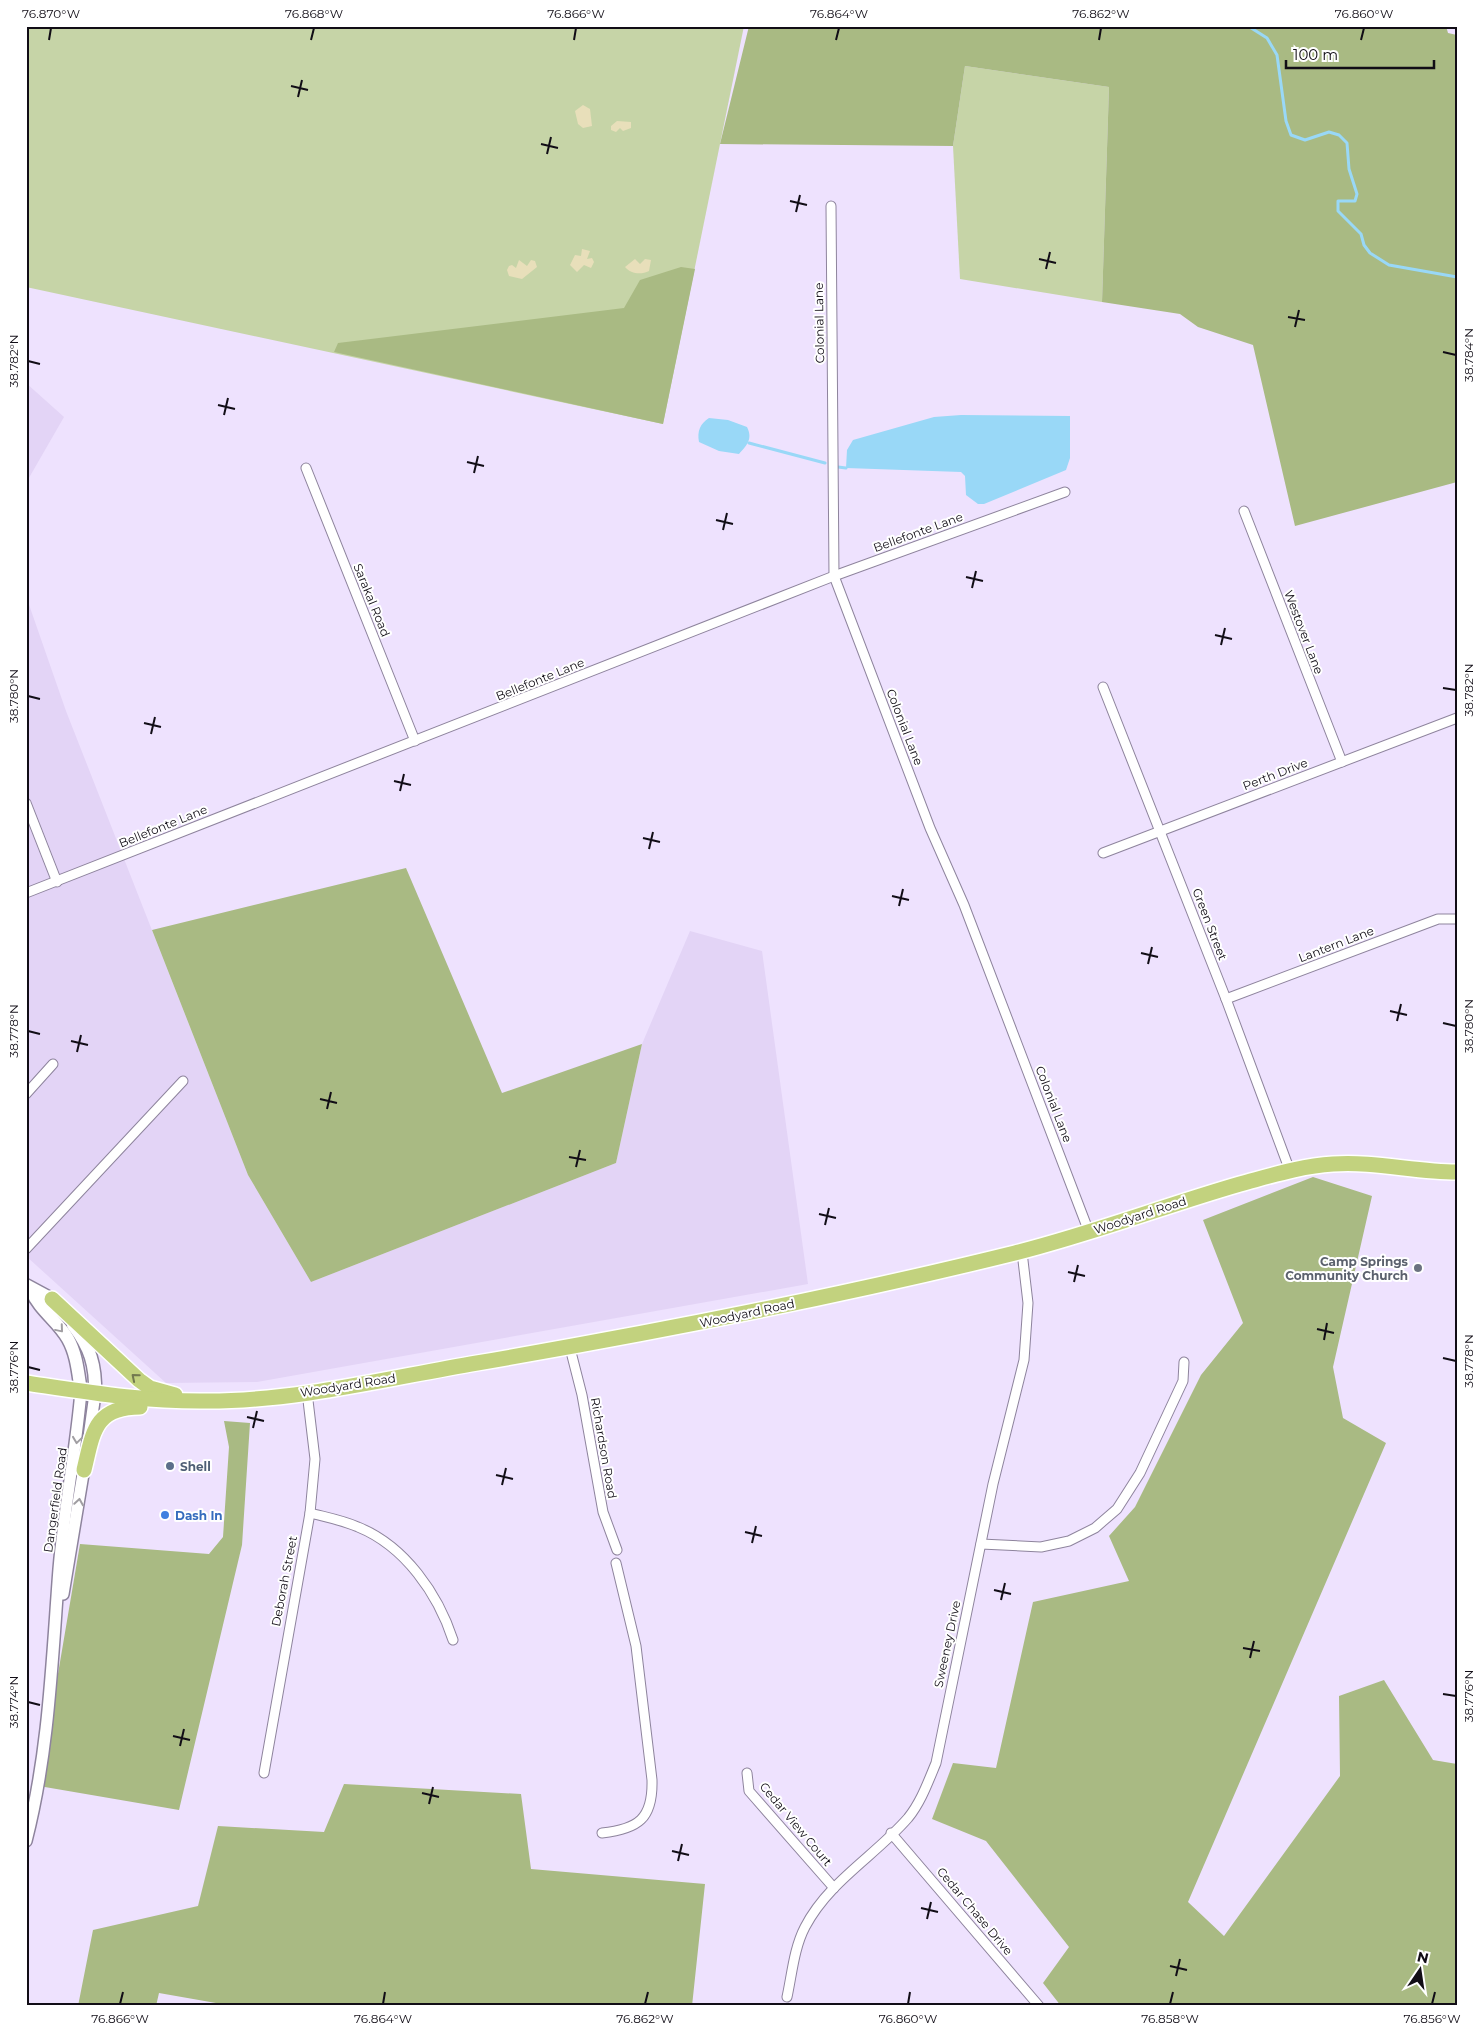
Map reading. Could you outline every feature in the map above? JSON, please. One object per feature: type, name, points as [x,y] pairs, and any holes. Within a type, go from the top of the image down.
[{"type":"main road","name":"Woodyard Road","points":[[26,1383],[150,1400],[248,1399],[307,1392],[570,1348],[742,1315],[1022,1252],[1168,1205],[1290,1171],[1332,1164],[1356,1163],[1457,1172]]},
{"type":"main road","points":[[29,1287],[52,1299],[150,1388],[196,1401]]},
{"type":"main road","points":[[29,1287],[38,1305],[59,1327],[72,1346],[88,1393]]},
{"type":"main road","points":[[52,1299],[90,1350],[96,1374],[88,1393]]},
{"type":"main road","points":[[84,1470],[93,1433],[97,1425],[110,1413],[118,1409],[196,1401]]},
{"type":"street","name":"Colonial Lane","points":[[831,206],[834,576],[930,828],[964,905],[1089,1232]]},
{"type":"street","name":"Sarakal Road","points":[[306,468],[415,741]]},
{"type":"street","name":"Bellefonte Lane","points":[[26,893],[834,576],[1065,492]]},
{"type":"street","name":"Westover Lane","points":[[1244,511],[1342,762]]},
{"type":"street","name":"Green Street","points":[[1103,687],[1226,999],[1290,1171]]},
{"type":"street","name":"Perth Drive","points":[[1103,854],[1457,718]]},
{"type":"street","points":[[26,803],[57,882]]},
{"type":"street","name":"Lantern Lane","points":[[1226,999],[1438,919],[1457,919]]},
{"type":"street","points":[[26,1094],[53,1064]]},
{"type":"street","points":[[26,1249],[183,1081]]},
{"type":"street","name":"Sweeney Drive","points":[[787,1997],[794,1960],[804,1928],[818,1905],[908,1818],[926,1788],[936,1764],[993,1484],[1024,1360],[1028,1303],[1022,1252]]},
{"type":"street","name":"Richardson Road","points":[[570,1348],[586,1412],[603,1512],[617,1550]]},
{"type":"street","points":[[981,1544],[1041,1547],[1069,1541],[1095,1528],[1117,1509],[1140,1473],[1184,1381],[1184,1362]]},
{"type":"street","name":"Deborah Street","points":[[264,1774],[310,1513],[316,1459],[307,1392]]},
{"type":"street","name":"Dangerfield Road","points":[[57,1612],[67,1580],[84,1470],[88,1393]]},
{"type":"street","name":"Dangerfield Road","points":[[26,1841],[57,1612],[63,1539],[78,1434],[88,1393]]},
{"type":"street","points":[[310,1513],[358,1527],[396,1551],[419,1575],[431,1592],[446,1618],[453,1640]]},
{"type":"street","points":[[602,1833],[626,1830],[639,1822],[652,1802],[652,1780],[636,1646],[616,1563]]},
{"type":"street","name":"Cedar View Court","points":[[747,1773],[749,1791],[834,1888]]},
{"type":"street","name":"Cedar Chase Drive","points":[[892,1833],[1038,2006]]},
{"type":"shaded area","points":[[26,383],[64,417],[26,483]]},
{"type":"shaded area","points":[[26,596],[66,711],[248,1175],[311,1282],[616,1163],[642,1044],[690,931],[762,951],[808,1284],[257,1382],[166,1383],[26,1256]]},
{"type":"green space","points":[[26,26],[744,26],[663,424],[26,287]]},
{"type":"green space","points":[[749,26],[1446,26],[1448,33],[1457,35],[1457,482],[1295,526],[1253,345],[1198,327],[1180,314],[1102,302],[1109,87],[965,66],[953,146],[720,144]]},
{"type":"green space","points":[[965,66],[1109,87],[1102,302],[960,279],[953,146]]},
{"type":"green space","points":[[681,267],[695,269],[663,424],[334,352],[338,343],[624,308],[640,280]]},
{"type":"green space","points":[[406,868],[502,1093],[642,1044],[616,1163],[311,1282],[248,1175],[152,930]]},
{"type":"green space","points":[[1313,1177],[1372,1196],[1333,1367],[1343,1418],[1386,1443],[1188,1902],[1224,1936],[1340,1776],[1339,1696],[1384,1680],[1433,1760],[1457,1764],[1457,2006],[1061,2006],[1043,1983],[1069,1947],[986,1841],[932,1819],[953,1763],[996,1768],[1033,1602],[1129,1581],[1109,1536],[1135,1507],[1201,1375],[1243,1323],[1203,1220]]},
{"type":"green space","points":[[224,1421],[250,1423],[242,1545],[179,1810],[39,1786],[80,1544],[209,1554],[223,1537],[229,1447]]},
{"type":"green space","points":[[344,1784],[521,1794],[531,1869],[705,1884],[692,2006],[233,2006],[159,1993],[156,2006],[78,2006],[93,1930],[198,1906],[218,1826],[324,1832]]},
{"type":"sand","points":[[583,105],[590,109],[592,126],[583,128],[578,124],[575,111]]},
{"type":"sand","points":[[617,121],[631,122],[631,128],[623,131],[620,128],[616,132],[611,130],[611,126]]},
{"type":"sand","points":[[582,249],[590,251],[587,259],[592,258],[594,262],[591,268],[584,265],[577,272],[570,265],[575,255],[581,256]]},
{"type":"sand","points":[[635,259],[640,264],[645,259],[651,260],[649,271],[636,273],[625,267]]},
{"type":"sand","points":[[519,260],[527,266],[531,260],[535,261],[537,267],[522,279],[509,276],[507,270],[509,266],[512,265],[516,268]]},
{"type":"water","points":[[961,415],[1070,416],[1070,458],[1066,470],[984,504],[978,504],[966,495],[965,476],[961,472],[846,468],[847,450],[853,440],[934,417]]},
{"type":"water","points":[[709,418],[728,420],[747,427],[749,438],[747,445],[739,454],[719,451],[699,442],[698,434],[700,428]]},
{"type":"waterway","points":[[1248,26],[1267,38],[1277,55],[1286,121],[1291,135],[1305,140],[1329,132],[1339,135],[1347,143],[1349,169],[1357,194],[1355,201],[1338,201],[1338,211],[1361,234],[1364,245],[1370,253],[1389,265],[1457,277]]},
{"type":"waterway","points":[[749,443],[825,463]]},
{"type":"waterway","points":[[838,467],[846,468]]},
{"type":"place","name":"Camp Springs Community Church","points":[[1418,1268]]},
{"type":"place","name":"Shell","points":[[170,1466]]},
{"type":"place","name":"Dash In","points":[[165,1515]]}]
